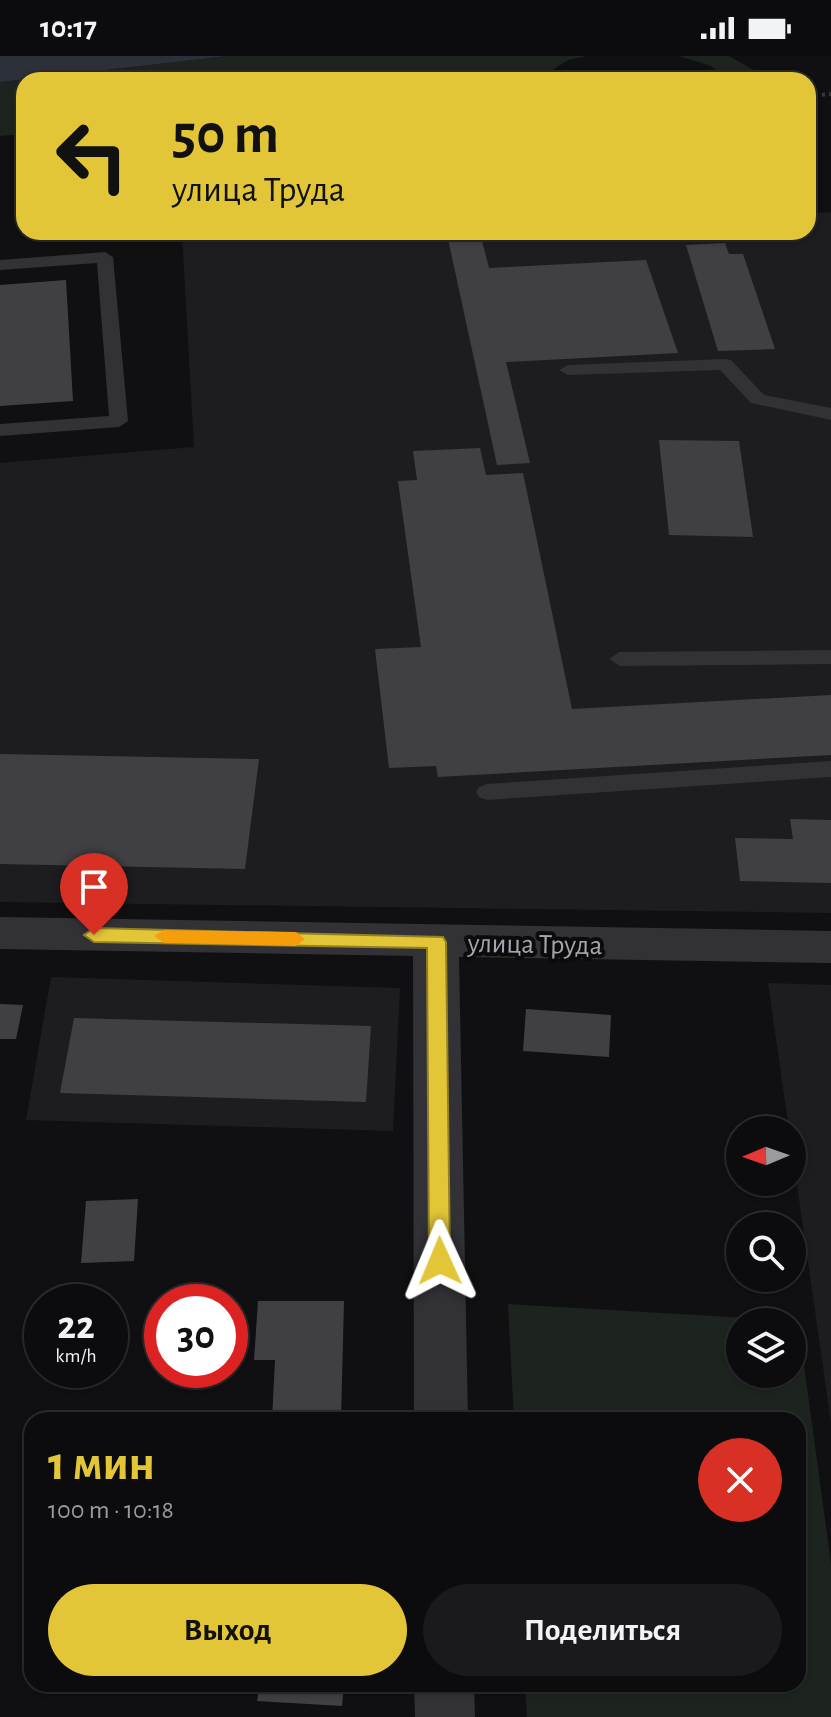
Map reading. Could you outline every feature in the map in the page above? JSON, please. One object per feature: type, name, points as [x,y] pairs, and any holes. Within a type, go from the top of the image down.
[{"type":"street","name":"улица Труда","points":[[0,933],[831,947]]},
{"type":"street","points":[[436,942],[441,1412]]},
{"type":"street","points":[[444,1692],[445,1717]]},
{"type":"lane","points":[[0,265],[105,257],[119,421],[0,430]]},
{"type":"lane","points":[[568,370],[725,364],[758,399],[831,414]]},
{"type":"lane","points":[[620,659],[831,657]]},
{"type":"lane","points":[[487,792],[831,769]]},
{"type":"shaded area","points":[[0,56],[228,56],[88,72],[16,72],[16,80],[0,82]]},
{"type":"shaded area","points":[[228,56],[587,56],[568,60],[549,72],[88,72]]},
{"type":"shaded area","points":[[679,56],[729,56],[757,72],[719,72],[711,66]]},
{"type":"shaded area","points":[[16,80],[16,135],[0,136],[0,82]]},
{"type":"shaded area","points":[[831,212],[831,913],[0,902],[0,463],[194,447],[182,240],[816,240],[816,213]]},
{"type":"shaded area","points":[[51,977],[400,988],[393,1131],[26,1120]]},
{"type":"shaded area","points":[[768,983],[831,985],[831,1423],[806,1248],[806,1212],[801,1212],[799,1196],[806,1196],[806,1116],[787,1116]]},
{"type":"shaded area","points":[[508,1304],[726,1317],[726,1388],[806,1388],[806,1380],[831,1564],[831,1717],[527,1717],[525,1692],[806,1692],[806,1412],[514,1412]]},
{"type":"building","points":[[448,240],[482,240],[489,268],[646,260],[678,353],[506,362],[530,463],[497,465]]},
{"type":"building","points":[[725,243],[729,254],[743,254],[775,349],[718,351],[686,245]]},
{"type":"building","points":[[66,280],[73,401],[0,406],[0,285]]},
{"type":"building","points":[[659,440],[739,441],[753,537],[669,535]]},
{"type":"building","points":[[480,448],[486,475],[523,473],[572,709],[831,695],[831,755],[438,777],[436,766],[389,768],[375,649],[421,647],[398,481],[417,480],[413,451]]},
{"type":"building","points":[[0,754],[259,759],[245,869],[0,864]]},
{"type":"building","points":[[790,819],[831,820],[831,883],[740,881],[735,838],[793,839]]},
{"type":"building","points":[[0,1004],[23,1005],[16,1039],[0,1039]]},
{"type":"building","points":[[526,1009],[611,1015],[609,1057],[523,1051]]},
{"type":"building","points":[[74,1018],[371,1026],[366,1102],[60,1093]]},
{"type":"building","points":[[138,1199],[134,1261],[81,1263],[86,1201]]},
{"type":"building","points":[[258,1301],[344,1301],[341,1412],[272,1412],[275,1360],[254,1360]]},
{"type":"building","points":[[259,1692],[343,1692],[342,1706],[257,1701]]},
{"type":"slow traffic","points":[[164,936],[296,939]]},
{"type":"route","points":[[94,935],[436,942],[440,1261]]}]
